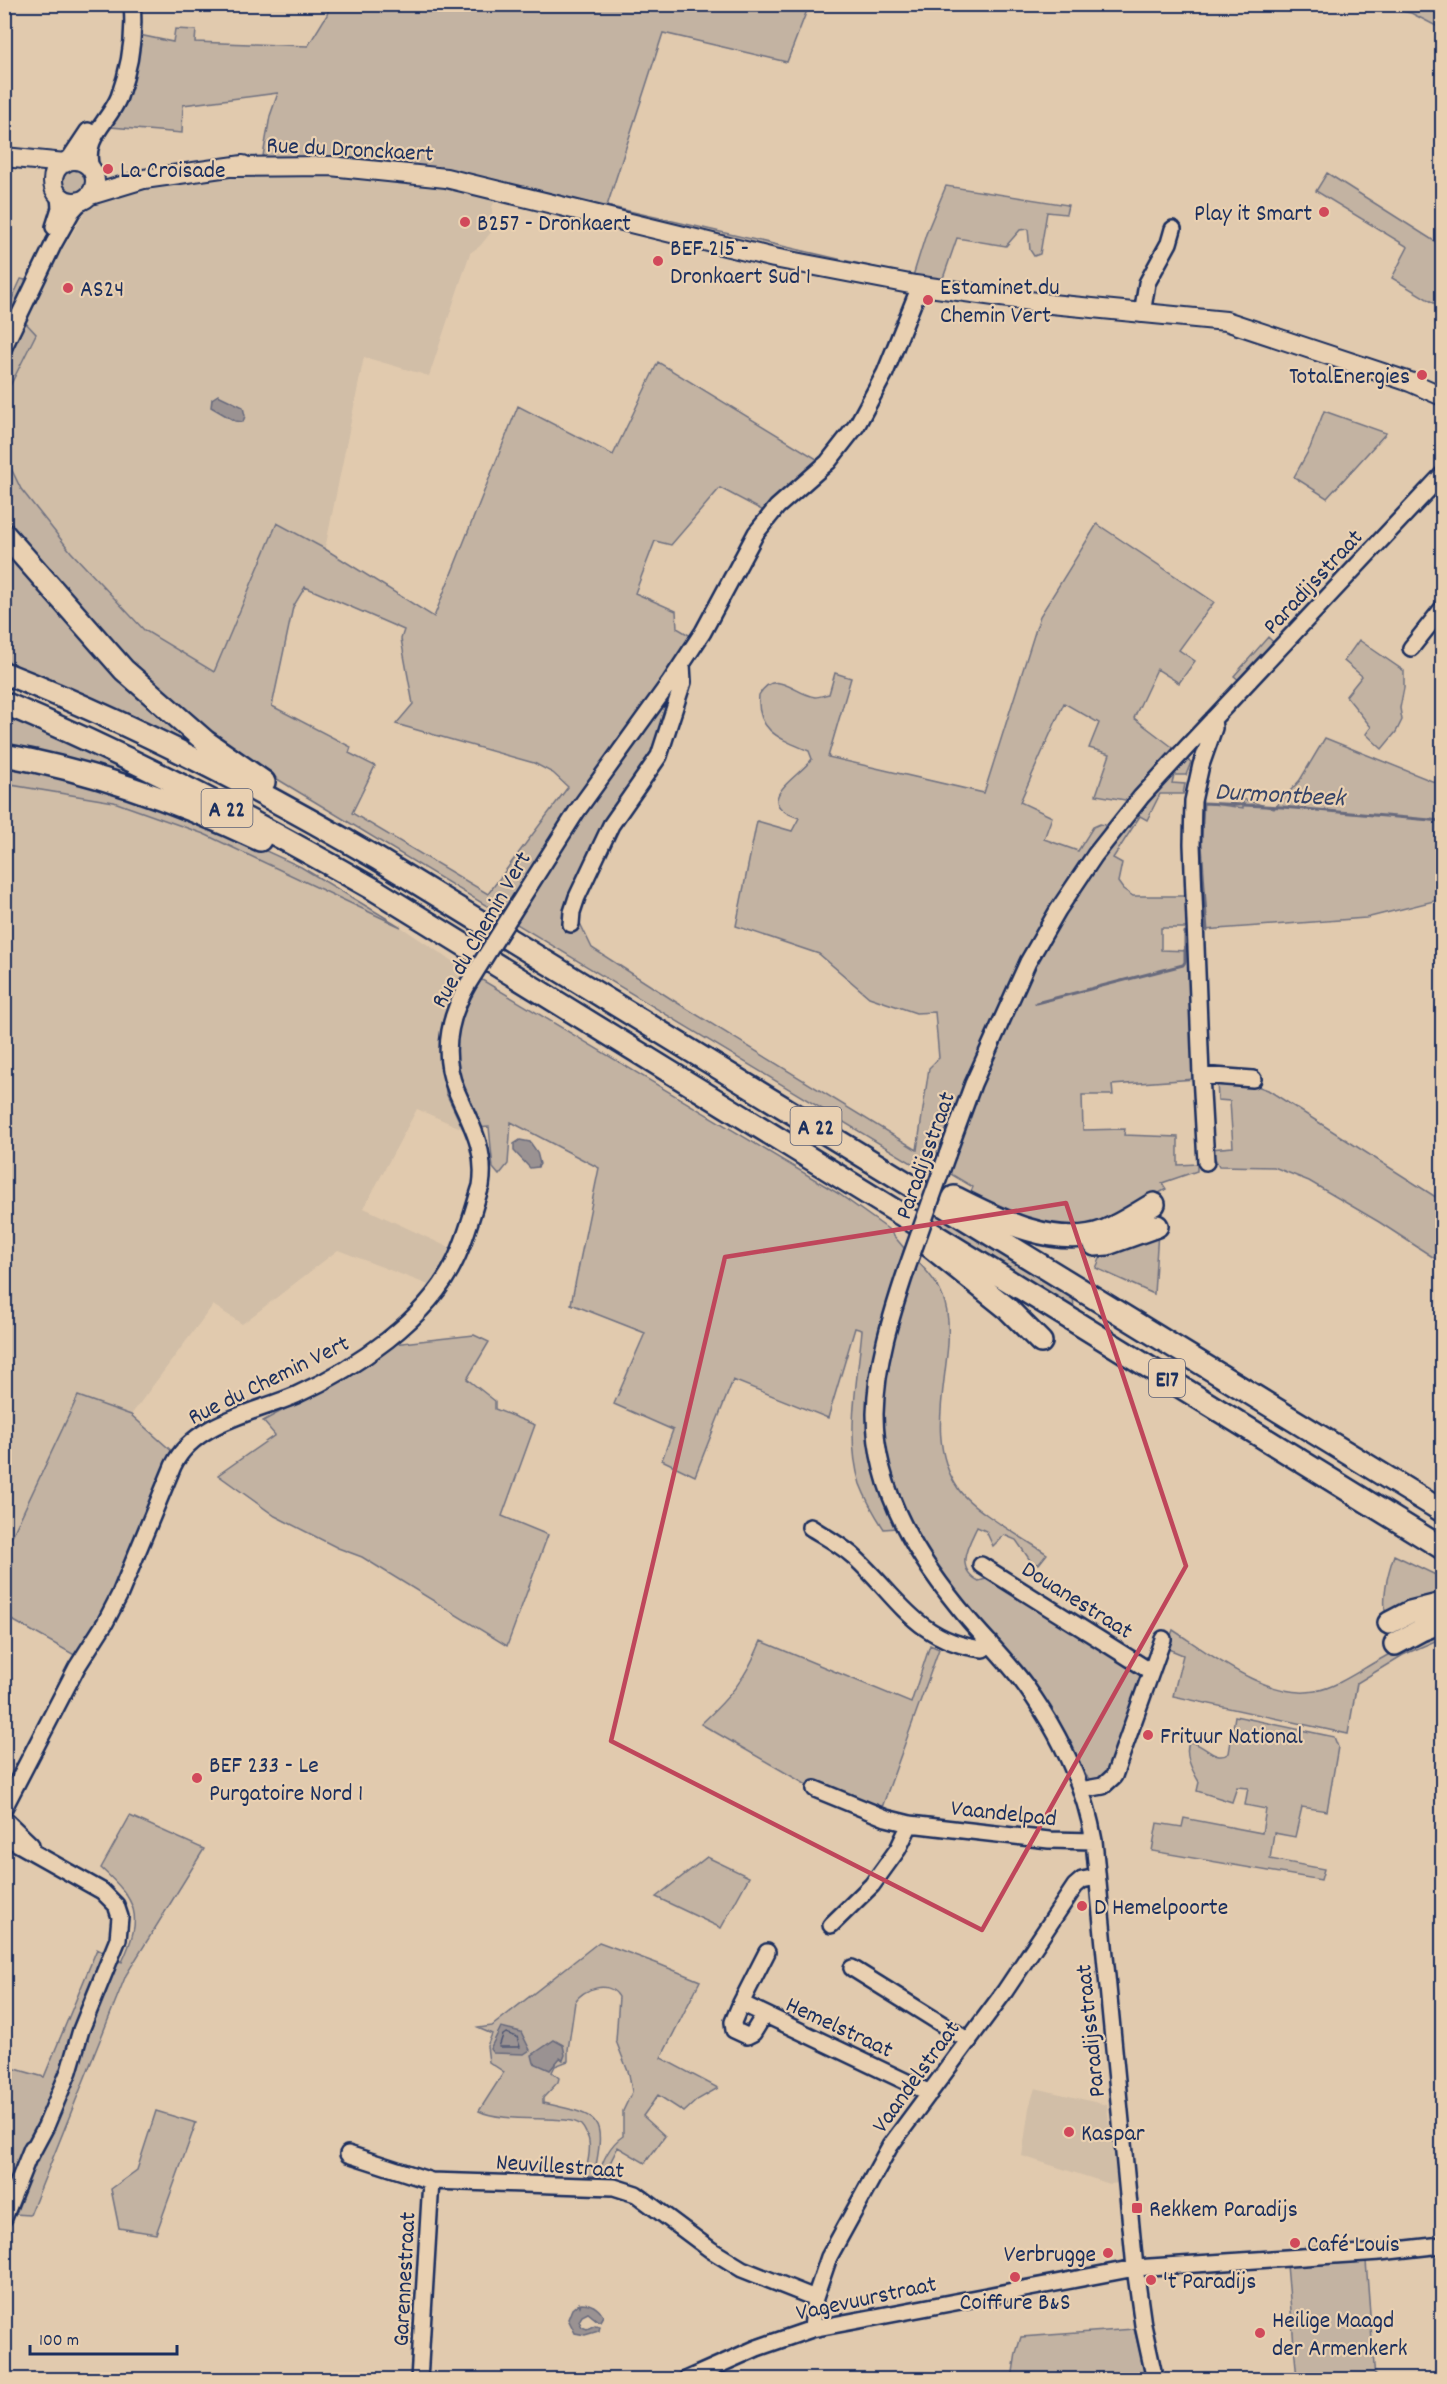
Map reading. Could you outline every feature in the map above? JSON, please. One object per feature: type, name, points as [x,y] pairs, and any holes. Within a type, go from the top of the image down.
[{"type":"highway","points":[[4,526],[53,589]]},
{"type":"highway","points":[[4,534],[118,665],[176,717],[232,760],[345,833],[378,859]]},
{"type":"highway","name":"A 22","points":[[4,673],[103,715],[214,769],[378,859],[899,1178]]},
{"type":"highway","name":"A 22","points":[[4,703],[92,741],[188,787],[299,846],[441,929],[893,1207]]},
{"type":"highway","points":[[4,755],[81,772],[185,808],[268,844],[379,903],[441,929]]},
{"type":"highway","points":[[846,1145],[902,1169],[972,1213],[1035,1239],[1064,1246],[1087,1247],[1107,1244],[1157,1226]]},
{"type":"highway","points":[[805,1153],[831,1179],[958,1267],[1008,1308],[1041,1342]]},
{"type":"highway","name":"E17","points":[[899,1178],[1443,1511]]},
{"type":"highway","points":[[930,1186],[975,1208],[1032,1231],[1064,1237],[1085,1236],[1105,1231],[1154,1204]]},
{"type":"highway","name":"E17","points":[[893,1207],[1443,1548]]},
{"type":"highway","points":[[1389,1623],[1410,1612],[1443,1604]]},
{"type":"highway","points":[[1395,1644],[1421,1630],[1443,1622]]},
{"type":"main road","points":[[4,157],[81,161],[104,178],[144,179]]},
{"type":"main road","points":[[56,189],[56,172],[67,162]]},
{"type":"main road","points":[[4,166],[40,172],[69,202],[144,179]]},
{"type":"main road","name":"Rue du Dronckaert","points":[[144,179],[233,167],[340,166],[464,182],[774,258],[920,286],[1005,299],[1232,322],[1410,382],[1443,396]]},
{"type":"main road","points":[[86,198],[95,184],[92,170]]},
{"type":"street","points":[[92,170],[88,159],[89,147],[116,104],[128,67],[132,39],[132,4]]},
{"type":"street","points":[[67,162],[89,129],[108,117]]},
{"type":"street","points":[[4,326],[58,219],[60,208],[56,189]]},
{"type":"street","points":[[4,348],[68,217],[86,198]]},
{"type":"street","points":[[1142,314],[1147,283],[1169,243],[1173,229]]},
{"type":"street","name":"Rue du Chemin Vert","points":[[4,1808],[77,1667],[120,1594],[173,1466],[184,1448],[207,1430],[308,1389],[386,1342],[436,1291],[453,1267],[481,1186],[483,1172],[478,1137],[455,1088],[448,1058],[451,1023],[457,1004],[577,811],[682,665],[706,627],[760,526],[834,455],[868,408],[891,360],[920,286]]},
{"type":"street","name":"Paradijsstraat","points":[[1155,2379],[1143,2325],[1135,2268],[1094,1841],[1089,1814],[1082,1790],[1047,1716],[1023,1682],[930,1569],[900,1518],[882,1473],[876,1436],[877,1394],[882,1350],[907,1268],[947,1155],[1005,1011],[1028,962],[1058,909],[1095,855],[1141,797],[1443,475]]},
{"type":"street","points":[[1411,648],[1443,609]]},
{"type":"street","name":"Rue du Chemin Vert","points":[[571,924],[577,897],[611,825],[659,756],[683,682],[682,665]]},
{"type":"street","points":[[1206,1162],[1192,844],[1193,801],[1201,765],[1214,728],[1213,719]]},
{"type":"street","points":[[1201,1075],[1253,1079]]},
{"type":"street","points":[[810,1527],[839,1544],[853,1556],[907,1615],[933,1632],[967,1647],[983,1649],[990,1643]]},
{"type":"street","name":"Douanestraat","points":[[981,1564],[1150,1671]]},
{"type":"street","points":[[1082,1790],[1103,1786],[1114,1776],[1163,1639]]},
{"type":"street","name":"Vaandelpad","points":[[815,1789],[886,1818],[910,1824],[1049,1840],[1094,1841]]},
{"type":"street","points":[[4,1819],[57,1865]]},
{"type":"street","points":[[831,1925],[872,1885],[898,1849],[910,1824]]},
{"type":"street","points":[[4,1836],[102,1891],[116,1905],[120,1917],[118,1939],[81,2030],[56,2102],[4,2217]]},
{"type":"street","name":"Vaandelstraat","points":[[813,2330],[815,2298],[829,2256],[840,2232],[890,2146],[1005,1991],[1075,1886],[1082,1880],[1096,1877]]},
{"type":"street","name":"Hemelstraat","points":[[764,2015],[753,2034],[747,2036],[734,2030],[733,2022],[741,2003],[767,1953]]},
{"type":"street","points":[[852,1968],[969,2041]]},
{"type":"street","name":"Hemelstraat","points":[[741,2003],[930,2093]]},
{"type":"street","name":"Neuvillestraat","points":[[348,2154],[431,2181],[614,2187],[626,2190],[636,2194],[711,2250],[742,2269],[815,2298]]},
{"type":"street","name":"Garennestraat","points":[[419,2379],[431,2181]]},
{"type":"street","name":"Vagevuurstraat","points":[[684,2379],[757,2348],[813,2330],[1135,2268],[1302,2258],[1443,2245]]},
{"type":"highlighted area","points":[[1066,1203],[1186,1566],[982,1930],[611,1741],[725,1257]]},
{"type":"shaded area","points":[[330,4],[809,5],[787,62],[663,33],[607,206],[913,276],[926,234],[946,186],[1068,205],[1066,214],[1047,212],[1040,254],[1034,256],[1030,250],[1028,229],[1020,230],[1006,246],[957,238],[941,284],[908,291],[852,282],[417,180],[263,171],[263,156],[270,116],[278,93],[183,105],[182,133],[111,127],[122,105],[133,71],[139,35],[173,42],[175,29],[196,30],[195,42],[308,46],[327,15]]},
{"type":"shaded area","points":[[1401,5],[1442,5],[1442,29],[1411,13],[1400,11]]},
{"type":"shaded area","points":[[75,169],[84,173],[88,182],[84,191],[75,195],[66,191],[62,182],[66,173]]},
{"type":"shaded area","points":[[263,171],[417,180],[497,197],[492,207],[492,231],[480,246],[470,253],[429,376],[364,357],[325,549],[277,523],[214,672],[144,630],[71,552],[21,489],[7,460],[4,396],[36,334],[23,320],[88,207],[128,190]]},
{"type":"shaded area","points":[[1327,173],[1442,246],[1442,308],[1392,278],[1408,247],[1316,191]]},
{"type":"shaded area","points":[[21,279],[42,284],[23,320],[36,334],[5,396],[5,314]]},
{"type":"shaded area","points":[[897,329],[906,331],[883,386],[854,437],[821,474],[773,516],[720,488],[671,545],[655,541],[635,593],[676,611],[677,628],[701,642],[676,691],[657,752],[610,818],[589,859],[595,865],[579,904],[578,919],[592,948],[917,1150],[929,1068],[939,1058],[935,1012],[916,1013],[869,997],[819,954],[736,926],[757,821],[792,831],[799,818],[785,812],[778,805],[777,797],[812,759],[809,751],[780,738],[766,726],[759,708],[759,695],[765,687],[778,683],[818,697],[829,694],[835,673],[851,678],[828,757],[984,793],[1040,616],[1097,524],[1214,602],[1179,650],[1195,661],[1179,683],[1157,669],[1134,718],[1175,749],[1131,801],[1096,795],[1110,754],[1089,748],[1099,723],[1064,703],[1020,802],[1052,817],[1044,839],[1078,851],[1093,827],[1100,824],[1105,825],[1104,832],[1021,959],[993,1020],[938,1158],[935,1158],[928,1173],[264,771],[214,737],[200,749],[5,662],[4,448],[7,460],[21,489],[71,552],[144,630],[214,672],[277,523],[325,549],[434,617],[518,406],[613,455],[658,362],[820,461],[848,428],[880,371]],"holes":[[[305,587],[404,630],[401,639],[413,704],[396,724],[534,763],[553,773],[568,787],[488,894],[352,813],[375,766],[349,753],[351,747],[272,706],[293,607]]]},
{"type":"shaded area","points":[[1324,411],[1386,433],[1327,498],[1294,477],[1310,448]]},
{"type":"shaded area","points":[[1268,637],[1273,642],[1240,681],[1234,676]]},
{"type":"shaded area","points":[[1359,640],[1404,671],[1404,688],[1400,708],[1402,720],[1396,732],[1382,749],[1366,734],[1371,727],[1346,696],[1362,676],[1344,661]]},
{"type":"shaded area","points":[[5,717],[79,745],[207,806],[207,824],[301,867],[401,927],[204,834],[114,802],[5,784]]},
{"type":"shaded area","points":[[1325,738],[1442,785],[1442,899],[1366,918],[1204,930],[1199,802],[1243,808],[1243,799],[1274,809],[1300,780]]},
{"type":"shaded area","points":[[1186,759],[1191,762],[1186,775],[1174,775],[1172,783],[1185,784],[1183,794],[1160,794],[1147,820],[1140,816],[1113,858],[1122,863],[1118,882],[1133,896],[1187,896],[1189,928],[1161,928],[1161,950],[1189,951],[1195,1079],[1112,1085],[1113,1095],[1082,1095],[1083,1130],[1125,1129],[1124,1135],[1178,1137],[1178,1165],[1197,1164],[1197,1171],[1162,1183],[1166,1189],[1107,1224],[1055,1230],[1003,1211],[970,1194],[973,1187],[949,1173],[982,1082],[1007,1022],[1050,935],[1079,888],[1113,843]]},
{"type":"shaded area","points":[[5,784],[114,802],[204,834],[401,927],[467,971],[453,1000],[446,1093],[463,1129],[417,1109],[364,1208],[454,1250],[434,1287],[338,1250],[242,1324],[213,1305],[131,1415],[78,1396],[5,1551]]},
{"type":"shaded area","points":[[467,971],[839,1194],[888,1229],[904,1248],[879,1336],[869,1396],[868,1426],[871,1456],[878,1486],[896,1528],[884,1529],[862,1490],[856,1466],[853,1427],[862,1330],[855,1328],[828,1418],[733,1380],[695,1476],[662,1460],[673,1430],[614,1404],[645,1333],[571,1304],[599,1168],[511,1122],[508,1164],[499,1175],[493,1168],[489,1127],[463,1129],[446,1093],[442,1057],[453,1000]]},
{"type":"shaded area","points":[[1217,1080],[1254,1085],[1268,1090],[1442,1201],[1442,1263],[1379,1222],[1309,1181],[1274,1167],[1219,1166],[1210,1149],[1233,1147],[1230,1101],[1218,1100]]},
{"type":"shaded area","points":[[937,1209],[1073,1293],[1074,1311],[932,1222]]},
{"type":"shaded area","points":[[1158,1231],[1154,1294],[1096,1268],[1104,1250]]},
{"type":"shaded area","points":[[918,1262],[938,1286],[947,1313],[948,1344],[940,1419],[944,1455],[949,1473],[966,1498],[1000,1524],[1047,1554],[1039,1564],[1032,1563],[1016,1540],[1004,1535],[993,1546],[986,1531],[977,1527],[965,1556],[967,1570],[979,1581],[988,1576],[1143,1673],[1108,1771],[1099,1780],[1092,1781],[1083,1772],[1061,1730],[935,1564],[913,1527],[896,1488],[886,1446],[883,1400],[890,1348]]},
{"type":"shaded area","points":[[474,1335],[489,1342],[467,1379],[495,1401],[495,1409],[535,1425],[502,1516],[548,1535],[507,1646],[362,1557],[338,1548],[275,1516],[218,1475],[275,1435],[263,1421],[357,1370],[393,1344]]},
{"type":"shaded area","points":[[78,1396],[131,1415],[175,1454],[107,1608],[78,1657],[5,1616],[5,1551]]},
{"type":"shaded area","points":[[1394,1555],[1442,1578],[1442,1590],[1436,1598],[1386,1618],[1386,1586]]},
{"type":"shaded area","points":[[1442,1628],[1442,1638],[1403,1655],[1357,1683],[1348,1734],[1173,1696],[1183,1655],[1166,1648],[1173,1630],[1240,1673],[1278,1689],[1297,1692],[1323,1689],[1347,1679],[1418,1638]]},
{"type":"shaded area","points":[[761,1641],[911,1703],[930,1645],[939,1649],[880,1813],[815,1785],[805,1784],[701,1724],[737,1686],[750,1666]]},
{"type":"shaded area","points":[[1235,1716],[1334,1737],[1338,1747],[1327,1811],[1302,1807],[1295,1837],[1274,1833],[1270,1859],[1324,1869],[1321,1880],[1152,1851],[1157,1823],[1182,1827],[1184,1818],[1262,1833],[1266,1809],[1245,1805],[1248,1788],[1237,1787],[1232,1802],[1197,1791],[1199,1782],[1188,1757],[1189,1742],[1219,1756],[1229,1753]]},
{"type":"shaded area","points":[[130,1816],[204,1849],[126,1975],[30,2215],[14,2214],[5,2237],[5,2091],[12,2068],[44,2077],[97,1949],[122,1962],[133,1932],[135,1920],[133,1910],[123,1890],[101,1868]]},
{"type":"shaded area","points":[[707,1857],[749,1877],[721,1928],[656,1897]]},
{"type":"shaded area","points":[[599,1942],[700,1981],[661,2058],[718,2088],[697,2100],[684,2112],[658,2095],[643,2116],[665,2136],[645,2163],[618,2147],[609,2165],[617,2171],[615,2175],[604,2179],[601,2177],[602,2166],[610,2149],[623,2136],[623,2111],[632,2092],[629,2074],[616,2041],[619,1997],[615,1992],[603,1987],[597,1988],[584,1993],[575,2002],[568,2061],[555,2066],[552,2072],[559,2078],[558,2082],[543,2098],[543,2103],[578,2111],[595,2122],[599,2130],[599,2141],[594,2176],[585,2175],[589,2140],[581,2125],[564,2120],[504,2117],[479,2111],[504,2072],[489,2062],[487,2046],[492,2034],[478,2028],[492,2026]]},
{"type":"shaded area","name":"Kaspar","points":[[1035,2088],[1107,2105],[1109,2125],[1112,2126],[1118,2183],[1110,2184],[1022,2156],[1029,2108]]},
{"type":"shaded area","points":[[156,2111],[196,2123],[156,2234],[119,2228],[111,2189],[137,2170]]},
{"type":"shaded area","points":[[1366,2261],[1375,2379],[1297,2379],[1287,2265]]},
{"type":"shaded area","points":[[1134,2329],[1147,2379],[1012,2379],[1021,2337]]},
{"type":"water","points":[[218,395],[243,407],[245,416],[243,422],[235,421],[211,407],[212,399]]},
{"type":"water","points":[[520,1140],[530,1142],[537,1152],[540,1164],[538,1167],[530,1168],[514,1151],[514,1144]]},
{"type":"water","points":[[501,2027],[521,2032],[530,2050],[524,2054],[493,2053],[490,2049]]},
{"type":"water","points":[[554,2040],[563,2045],[565,2055],[563,2060],[560,2058],[550,2070],[534,2063],[532,2055]]},
{"type":"water","points":[[579,2303],[580,2306],[581,2303],[591,2305],[601,2313],[603,2316],[600,2321],[588,2313],[579,2321],[582,2327],[587,2329],[595,2325],[600,2326],[599,2331],[585,2335],[575,2333],[568,2319],[572,2309]]},
{"type":"waterway","name":"Durmontbeek","points":[[1207,931],[1201,842],[1203,803],[1282,807],[1442,821]]},
{"type":"waterway","name":"Durmontbeek","points":[[1036,1003],[1183,965],[1185,962],[1185,932]]},
{"type":"place","name":"La Croisade","points":[[108,169]]},
{"type":"place","name":"Play it Smart","points":[[1324,212]]},
{"type":"place","name":"B257 - Dronkaert","points":[[465,222]]},
{"type":"place","name":"BEF 215 - Dronkaert Sud 1","points":[[658,261]]},
{"type":"place","name":"AS24","points":[[68,288]]},
{"type":"place","name":"Estaminet du Chemin Vert","points":[[928,300]]},
{"type":"place","name":"TotalEnergies","points":[[1422,375]]},
{"type":"place","name":"Frituur National","points":[[1148,1735]]},
{"type":"place","name":"BEF 233 - Le Purgatoire Nord 1","points":[[197,1778]]},
{"type":"place","name":"D Hemelpoorte","points":[[1082,1906]]},
{"type":"place","name":"Kaspar","points":[[1069,2132]]},
{"type":"place","name":"Rekkem Paradijs","points":[[1137,2208]]},
{"type":"place","name":"Café Louis","points":[[1295,2243]]},
{"type":"place","name":"Verbrugge","points":[[1108,2253]]},
{"type":"place","name":"Coiffure B&S","points":[[1015,2277]]},
{"type":"place","name":"'t Paradijs","points":[[1151,2280]]},
{"type":"place","name":"Heilige Maagd der Armenkerk","points":[[1260,2333]]}]
